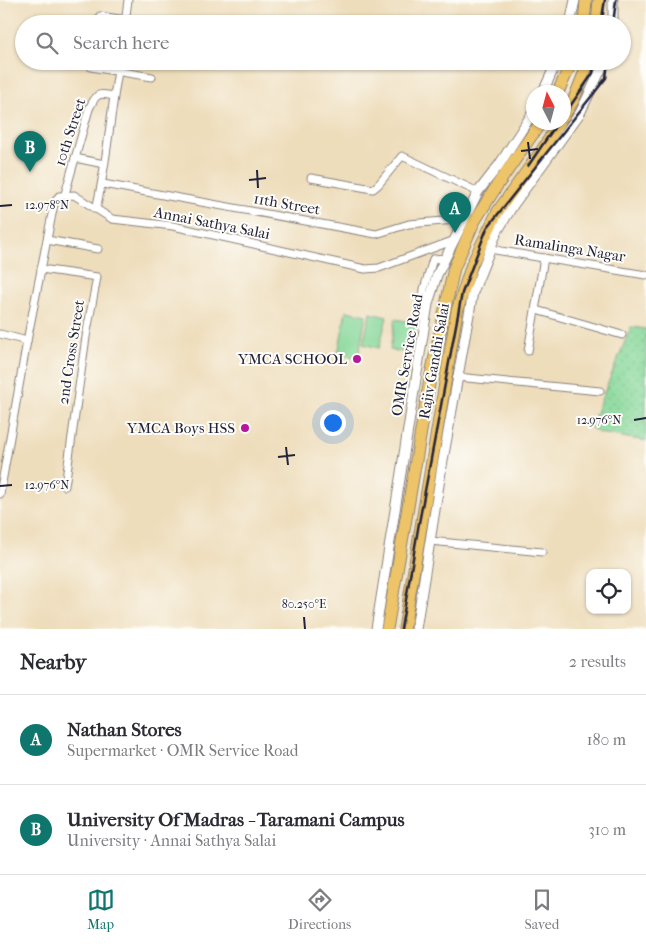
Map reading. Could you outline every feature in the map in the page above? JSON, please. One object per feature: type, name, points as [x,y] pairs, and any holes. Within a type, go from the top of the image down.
[{"type":"main road","points":[[585,15],[586,0]]},
{"type":"main road","points":[[598,15],[599,0]]},
{"type":"main road","points":[[561,85],[568,70]]},
{"type":"main road","points":[[571,104],[585,70]]},
{"type":"main road","name":"Rajiv Gandhi Salai","points":[[386,629],[430,379],[454,268],[474,222],[535,130]]},
{"type":"main road","name":"Rajiv Gandhi Salai","points":[[404,629],[457,311],[472,264],[485,248],[498,211],[555,130]]},
{"type":"main road","points":[[504,158],[507,171]]},
{"type":"main road","points":[[485,248],[494,238]]},
{"type":"main road","points":[[405,520],[421,524]]},
{"type":"street","points":[[126,15],[128,0]]},
{"type":"street","points":[[572,15],[575,0]]},
{"type":"street","points":[[613,0],[613,15]]},
{"type":"street","points":[[104,70],[152,77]]},
{"type":"street","points":[[546,85],[553,70]]},
{"type":"street","points":[[494,238],[514,204],[580,113],[601,70]]},
{"type":"street","points":[[96,209],[102,184],[113,96],[118,72]]},
{"type":"street","name":"10th Street","points":[[65,194],[93,100],[97,95],[113,96]]},
{"type":"street","name":"OMR Service Road","points":[[376,629],[428,306],[437,275],[478,192],[504,158],[526,124]]},
{"type":"street","points":[[311,178],[372,189],[378,185],[398,158],[402,156],[478,192]]},
{"type":"street","points":[[75,158],[104,164]]},
{"type":"street","name":"11th Street","points":[[102,184],[376,234],[409,224],[466,219]]},
{"type":"street","points":[[0,494],[26,341],[54,204],[59,196],[65,194]]},
{"type":"street","name":"Annai Sathya Salai","points":[[65,194],[74,195],[112,219],[174,226],[365,269],[379,268],[455,240]]},
{"type":"street","points":[[47,240],[98,249]]},
{"type":"street","points":[[416,629],[457,377],[473,292],[485,248]]},
{"type":"street","name":"Ramalinga Nagar","points":[[485,248],[646,275]]},
{"type":"street","points":[[528,351],[544,258]]},
{"type":"street","name":"2nd Cross Street","points":[[41,269],[97,277],[64,486]]},
{"type":"street","points":[[536,310],[622,335]]},
{"type":"street","points":[[0,334],[26,341]]},
{"type":"street","points":[[457,377],[600,391]]},
{"type":"street","points":[[430,541],[542,552]]},
{"type":"green space","points":[[346,311],[366,315],[358,358],[338,354]]},
{"type":"green space","points":[[370,313],[387,317],[379,348],[363,344]]},
{"type":"green space","points":[[395,319],[416,323],[410,353],[390,350]]},
{"type":"green space","points":[[631,327],[646,329],[646,441],[599,433],[590,427]]},
{"type":"railway","points":[[602,15],[605,0]]},
{"type":"railway","points":[[614,15],[616,0]]},
{"type":"railway","points":[[571,105],[594,70]]},
{"type":"railway","points":[[401,629],[462,293],[487,228],[606,78],[607,70]]},
{"type":"railway","points":[[528,166],[553,130]]},
{"type":"place","name":"University Of Madras - Taramani Campus","points":[[30,172]]},
{"type":"place","name":"Nathan Stores","points":[[455,233]]},
{"type":"place","name":"YMCA SCHOOL","points":[[357,359]]},
{"type":"place","name":"YMCA Boys HSS","points":[[245,428]]}]
